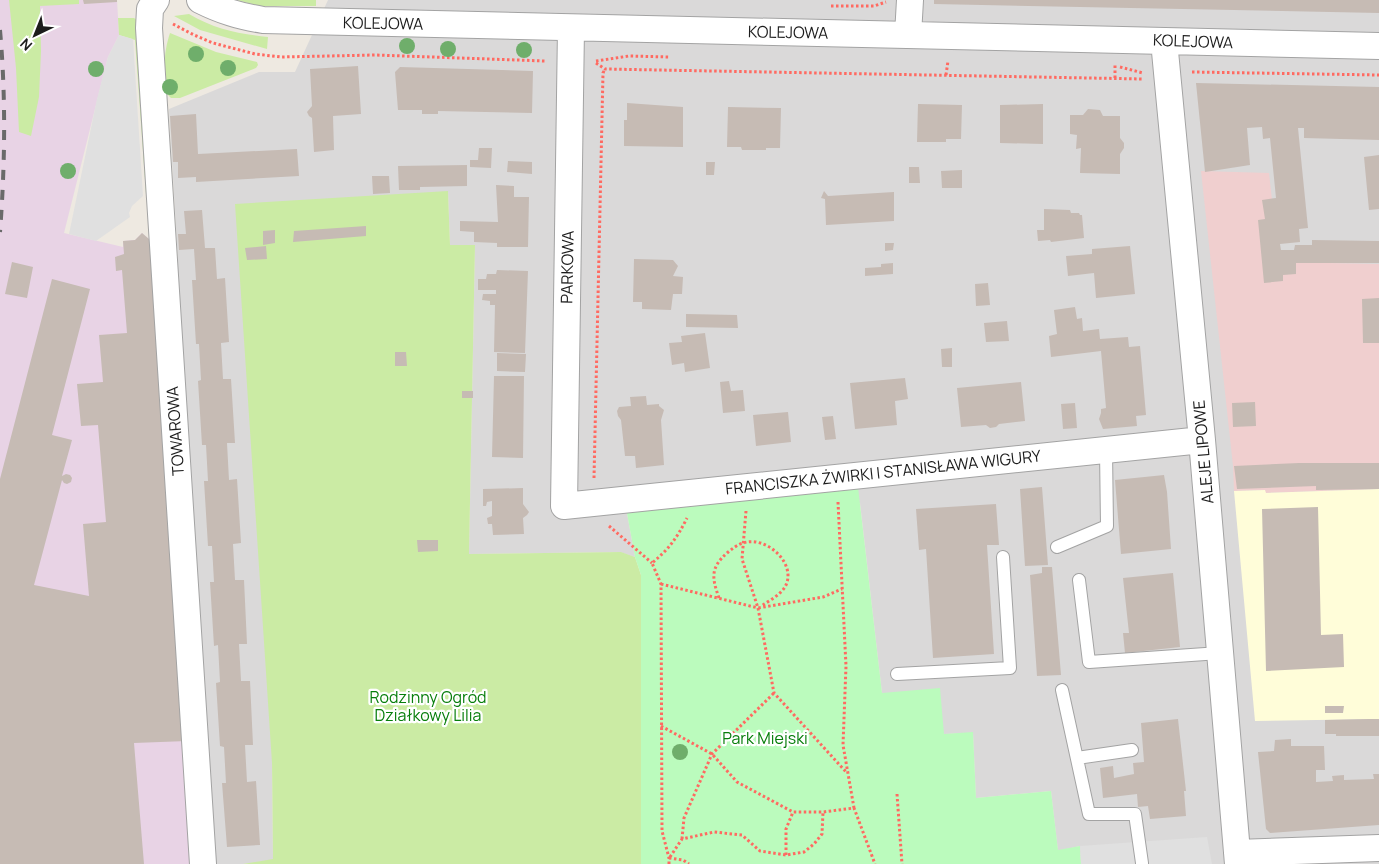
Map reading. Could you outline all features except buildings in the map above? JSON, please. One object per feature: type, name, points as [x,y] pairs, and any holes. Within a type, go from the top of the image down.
[{"type":"street","name":"KOLEJOWA","points":[[200,0],[240,17],[264,20],[1379,46]]},
{"type":"street","points":[[908,35],[910,0]]},
{"type":"street","name":"TOWAROWA","points":[[155,1],[150,9],[150,38],[203,864]]},
{"type":"street","name":"PARKOWA","points":[[571,28],[579,498]]},
{"type":"street","name":"ALEJE LIPOWE","points":[[1164,41],[1202,440],[1237,859]]},
{"type":"street","name":"FRANCISZKA ŻWIRKI I STANISŁAWA WIGURY","points":[[579,498],[1202,440]]},
{"type":"street","points":[[1237,859],[1379,848]]},
{"type":"lane","points":[[1057,547],[1107,526],[1106,450]]},
{"type":"lane","points":[[897,674],[1010,668],[1004,557]]},
{"type":"lane","points":[[1079,580],[1089,662],[1220,653]]},
{"type":"lane","points":[[1062,690],[1089,814],[1135,814],[1142,863]]},
{"type":"lane","points":[[1077,758],[1132,750]]},
{"type":"path","points":[[155,1],[166,21],[213,43],[255,54],[280,57],[375,55],[551,61]]},
{"type":"path","points":[[946,76],[948,61],[952,57]]},
{"type":"path","points":[[593,62],[605,69],[1134,78],[1147,81]]},
{"type":"path","points":[[605,69],[603,73],[579,498],[652,563],[661,584],[662,831],[669,864]]},
{"type":"path","points":[[1188,77],[1192,72],[1379,75]]},
{"type":"path","points":[[837,498],[846,666],[843,746],[854,808],[875,864]]},
{"type":"path","points":[[746,506],[742,559],[758,608],[774,693],[848,773]]},
{"type":"path","points":[[652,563],[667,551],[678,536],[690,511]]},
{"type":"path","points":[[719,598],[714,582],[717,562],[744,542],[765,544],[777,553],[785,563],[788,579],[782,591],[758,608]]},
{"type":"path","points":[[661,584],[758,608],[823,597],[842,589]]},
{"type":"path","points":[[669,858],[682,838],[684,818],[712,754],[774,693]]},
{"type":"path","points":[[661,726],[712,754],[737,782],[793,812],[823,812],[854,808]]},
{"type":"path","points":[[897,794],[902,864]]},
{"type":"path","points":[[786,855],[786,829],[793,812]]},
{"type":"path","points":[[682,838],[714,832],[742,835],[760,851],[786,855],[804,852],[822,834],[823,812]]},
{"type":"path","points":[[669,858],[684,860],[689,864]]},
{"type":"shaded area","points":[[0,0],[117,0],[119,35],[108,57],[64,233],[123,247],[123,241],[135,240],[142,233],[149,239],[194,864],[0,864]]},
{"type":"shaded area","points":[[328,0],[1379,0],[1379,864],[1081,864],[1080,846],[1058,851],[1051,791],[976,798],[973,733],[944,734],[882,693],[860,503],[626,508],[635,557],[620,552],[469,554],[475,246],[450,245],[448,191],[272,763],[273,860],[243,864],[209,864],[171,306],[178,261],[169,109],[259,72],[295,72]]},
{"type":"shaded area","points":[[119,35],[133,39],[143,196],[132,206],[129,213],[130,217],[96,241],[69,234],[97,99],[108,57]]},
{"type":"shaded area","points":[[1201,171],[1269,173],[1279,262],[1379,264],[1379,489],[1265,493],[1265,490],[1234,491],[1233,466]]},
{"type":"shaded area","points":[[1379,489],[1379,719],[1255,721],[1234,491],[1265,490],[1266,493]]},
{"type":"shaded area","points":[[1207,837],[1212,864],[1081,864],[1080,846]]},
{"type":"green space","points":[[9,0],[79,0],[79,4],[40,6],[39,97],[31,136],[19,132],[16,68]]},
{"type":"green space","points":[[237,0],[316,0],[316,6],[260,6]]},
{"type":"green space","points":[[189,14],[227,30],[268,37],[267,49],[200,30],[174,16]]},
{"type":"green space","points":[[118,18],[134,18],[137,20],[149,194],[146,194],[135,40],[119,35]]},
{"type":"green space","points":[[170,33],[216,52],[257,62],[258,65],[256,68],[180,98],[171,98],[168,95],[165,64]]},
{"type":"green space","name":"Rodzinny Ogród Działkowy Lilia","points":[[448,191],[450,245],[475,245],[469,554],[621,552],[635,557],[641,575],[641,864],[243,864],[273,859],[272,763],[235,204]]},
{"type":"green space","name":"Park Miejski","points":[[858,487],[882,693],[940,688],[944,734],[973,732],[976,798],[1051,791],[1058,850],[1080,846],[1081,864],[641,864],[641,575],[635,557],[626,508]]},
{"type":"railway","points":[[0,30],[4,131],[0,232]]}]
